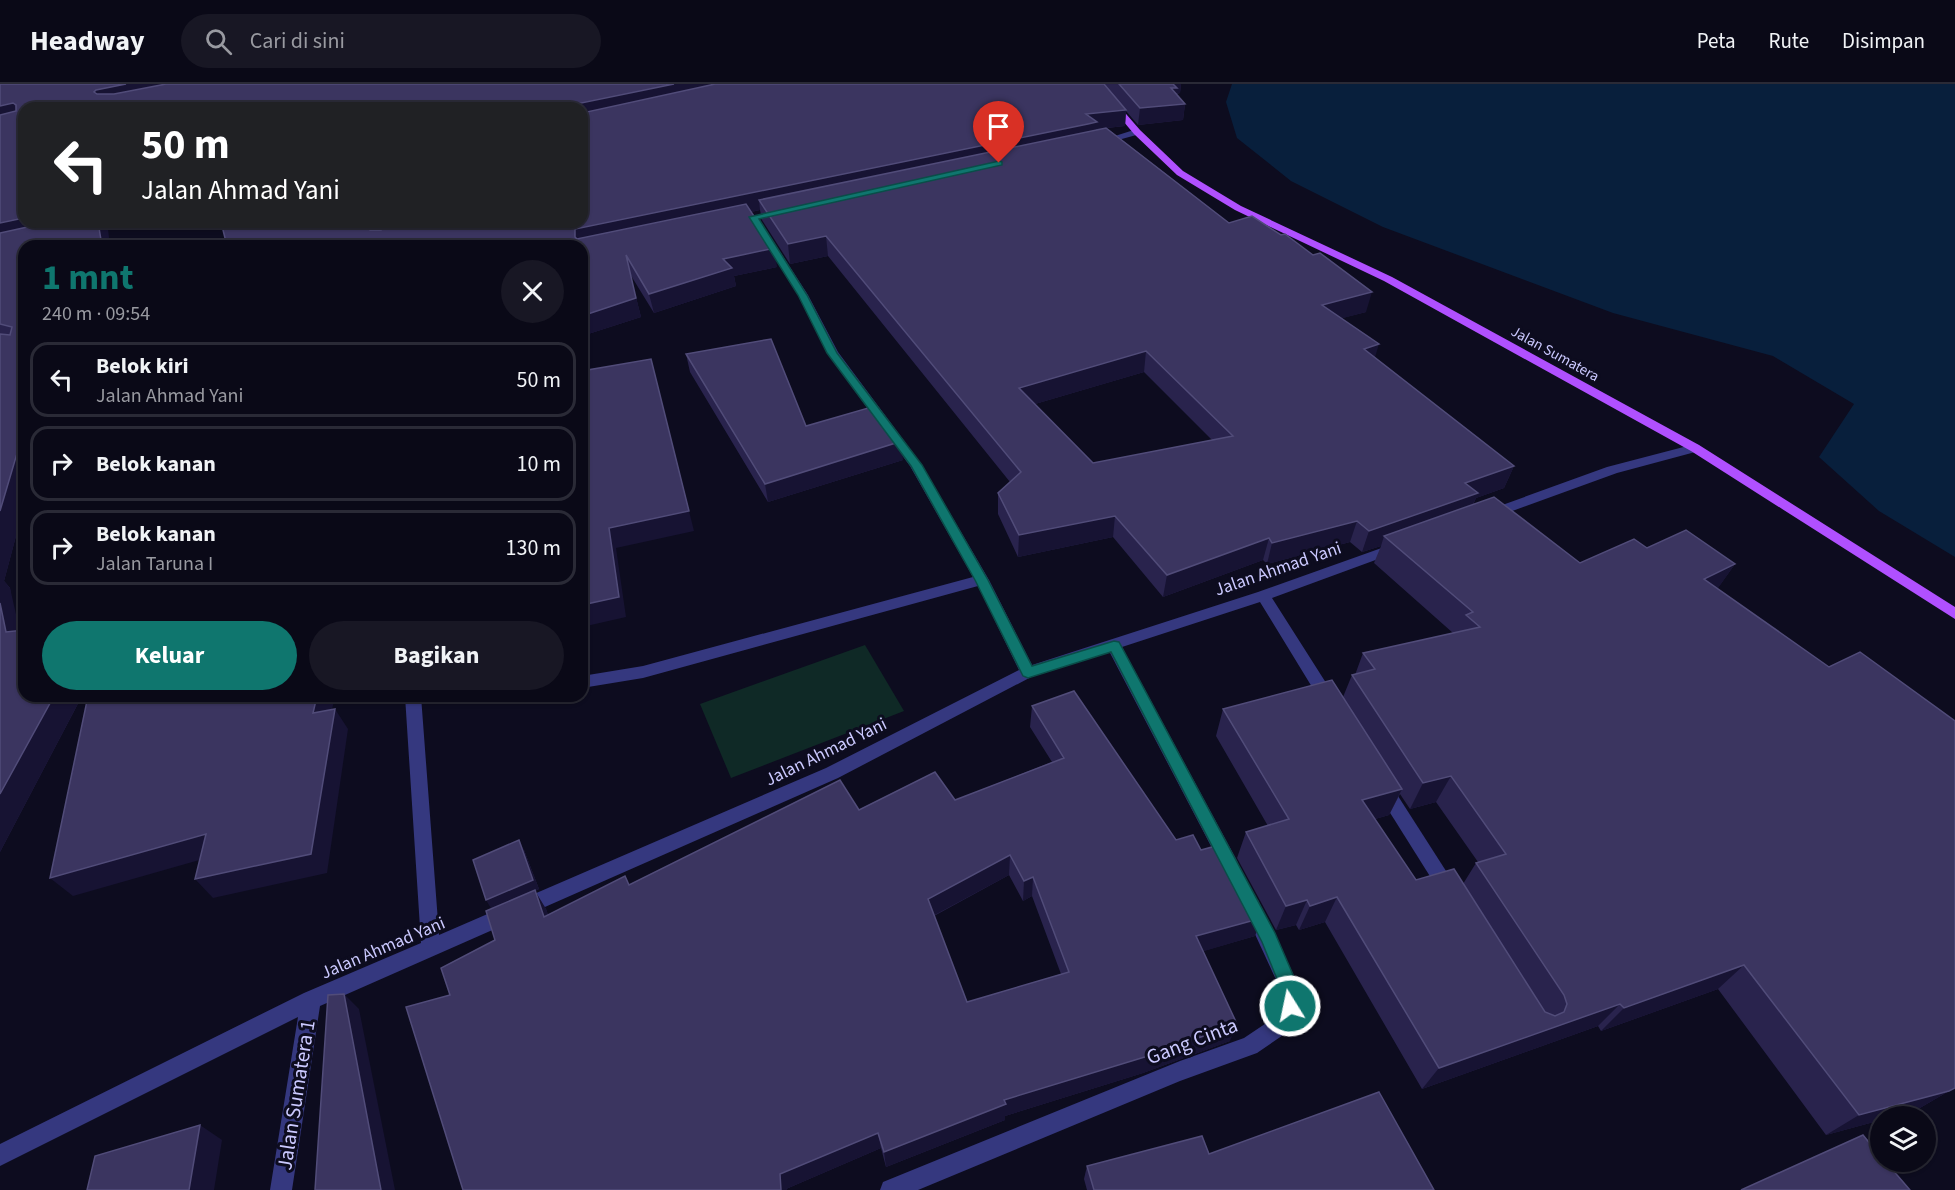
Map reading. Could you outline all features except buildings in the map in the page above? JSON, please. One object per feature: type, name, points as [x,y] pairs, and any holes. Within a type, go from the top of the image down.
[{"type":"main road","name":"Jalan Sumatera","points":[[1096,84],[1137,132],[1180,173],[1238,208],[1388,279],[1695,448],[1955,614]]},
{"type":"street","points":[[1088,145],[1137,132]]},
{"type":"street","points":[[756,222],[803,295],[832,353],[916,465],[982,580],[1028,672]]},
{"type":"street","points":[[79,232],[97,228]]},
{"type":"street","points":[[1470,521],[1612,470],[1695,448]]},
{"type":"street","name":"Jalan Ahmad Yani","points":[[0,1155],[311,1000],[832,773],[1028,672],[1263,597],[1416,541]]},
{"type":"street","points":[[588,681],[644,672],[982,580]]},
{"type":"street","points":[[1263,597],[1338,716]]},
{"type":"street","name":"Gang Cinta","points":[[891,1190],[1180,1071],[1250,1046],[1285,1022],[1290,1006],[1288,984],[1269,939],[1114,646]]},
{"type":"street","points":[[413,702],[431,949]]},
{"type":"street","points":[[1376,776],[1459,906]]},
{"type":"street","name":"Jalan Sumatera 1","points":[[281,1190],[311,1000]]},
{"type":"green space","points":[[865,645],[904,711],[731,778],[700,704]]},
{"type":"water","points":[[1232,84],[1955,84],[1955,557],[1879,511],[1819,457],[1854,404],[1773,356],[1613,313],[1383,227],[1291,181],[1237,138],[1226,102]]},
{"type":"route","points":[[999,163],[753,217],[803,295],[832,353],[916,465],[982,580],[1028,672],[1114,646],[1269,939],[1288,984],[1290,1006]]}]
